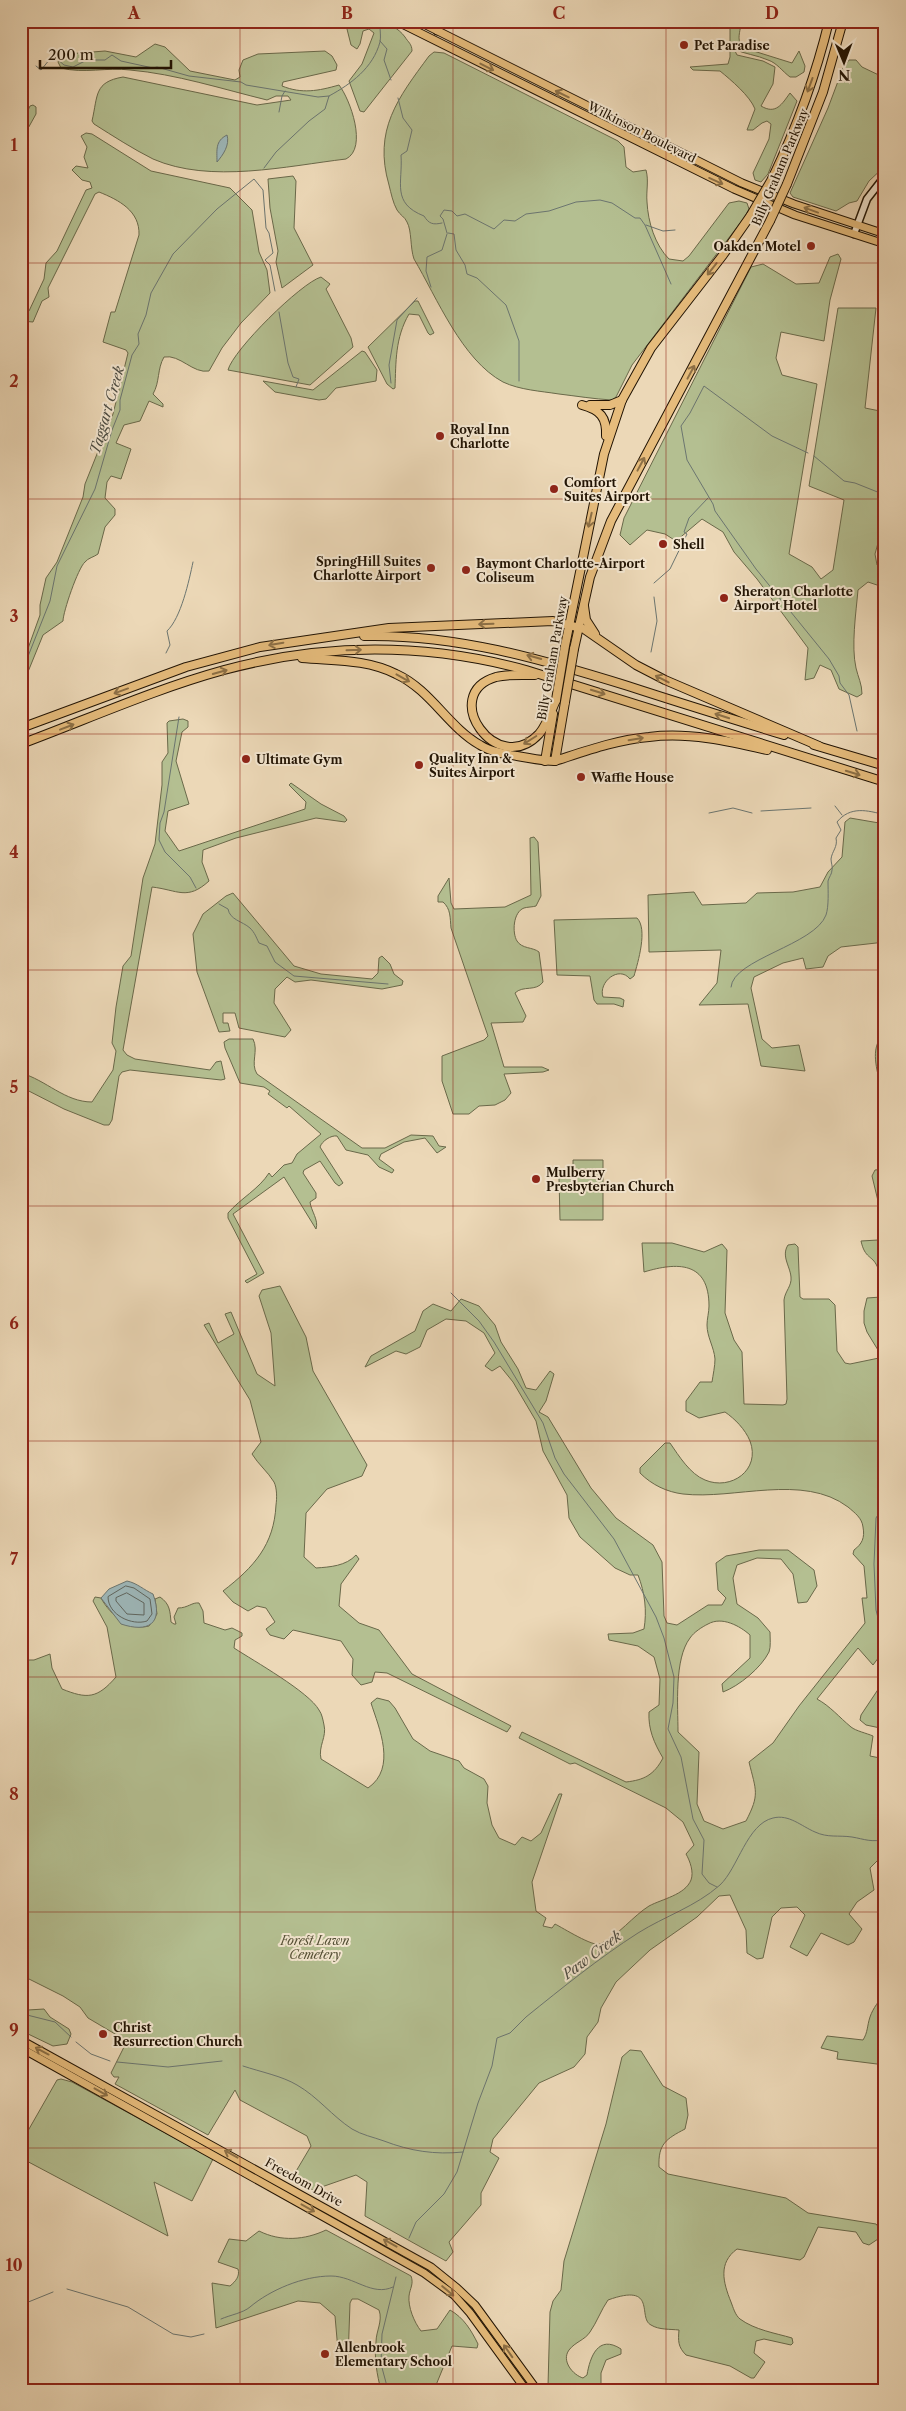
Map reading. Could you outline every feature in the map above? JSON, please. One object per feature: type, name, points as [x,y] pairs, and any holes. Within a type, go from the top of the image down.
[{"type":"highway","name":"Billy Graham Parkway","points":[[555,760],[574,648],[573,625],[604,454],[622,400],[651,348],[723,256],[751,215],[772,179],[787,148],[813,78],[829,21]]},
{"type":"highway","name":"Billy Graham Parkway","points":[[545,761],[565,646],[583,602],[597,556],[616,511],[770,221],[787,184],[823,92],[843,21]]},
{"type":"highway","points":[[604,454],[606,422],[603,415],[594,408],[582,405],[610,406],[622,400]]},
{"type":"highway","points":[[583,602],[586,620],[596,636]]},
{"type":"highway","points":[[21,728],[209,659],[260,647],[403,627],[553,621],[573,625],[596,636],[614,650],[660,678],[819,746]]},
{"type":"highway","points":[[325,637],[414,637],[448,640],[503,650],[564,666],[885,766]]},
{"type":"highway","points":[[21,744],[203,677],[288,656],[354,649],[423,651],[493,662],[547,676],[885,782]]},
{"type":"highway","points":[[288,656],[354,660],[396,673],[429,697],[479,745],[497,752],[545,761],[555,760],[619,742],[648,737],[673,736],[739,743],[833,766]]},
{"type":"highway","points":[[547,676],[502,676],[486,682],[477,691],[472,703],[475,723],[482,733],[493,742],[510,746],[521,745],[534,738],[543,728],[556,700]]},
{"type":"main road","name":"Wilkinson Boulevard","points":[[396,21],[732,188],[795,215],[885,244]]},
{"type":"main road","points":[[406,21],[432,33],[437,31],[444,21]]},
{"type":"main road","name":"Wilkinson Boulevard","points":[[418,21],[736,180],[794,204],[885,234]]},
{"type":"main road","points":[[432,39],[437,37],[483,55]]},
{"type":"main road","points":[[542,94],[546,86]]},
{"type":"main road","points":[[854,234],[868,196],[885,176]]},
{"type":"main road","points":[[732,188],[736,180]]},
{"type":"main road","name":"Freedom Drive","points":[[21,2040],[196,2135],[416,2258],[444,2276],[474,2305],[537,2390]]},
{"type":"main road","name":"Freedom Drive","points":[[21,2048],[408,2263],[434,2280],[454,2295],[470,2313],[526,2390]]},
{"type":"main road","points":[[143,2115],[162,2120],[190,2136],[196,2135]]},
{"type":"green space","points":[[345,21],[378,22],[393,26],[405,37],[412,49],[364,112],[360,111],[349,81],[362,64],[374,33],[369,29],[363,31],[357,49],[351,45]]},
{"type":"green space","points":[[730,21],[741,21],[739,39],[744,48],[792,63],[799,51],[805,66],[804,72],[796,77],[790,77],[771,61],[734,49],[737,55],[763,61],[775,67],[773,84],[761,106],[775,109],[790,93],[797,101],[768,174],[761,182],[755,180],[753,173],[769,139],[771,124],[767,121],[753,130],[747,130],[755,109],[745,94],[720,71],[693,70],[690,67],[728,64],[730,57]]},
{"type":"green space","points":[[155,44],[165,47],[190,71],[235,80],[240,77],[239,70],[243,60],[258,54],[325,51],[332,56],[337,65],[336,70],[283,82],[282,86],[310,91],[339,85],[348,101],[355,123],[356,145],[352,153],[346,159],[274,169],[224,172],[199,171],[175,166],[153,159],[138,151],[92,121],[99,91],[107,82],[114,79],[123,77],[257,105],[291,100],[288,96],[276,96],[267,100],[182,78],[147,72],[121,69],[70,70],[61,68],[58,62],[61,56],[67,54],[105,51],[136,57]]},
{"type":"green space","points":[[434,52],[444,53],[618,141],[624,147],[626,167],[633,172],[646,170],[647,202],[651,225],[656,240],[669,259],[683,261],[689,256],[729,203],[739,201],[747,203],[749,209],[744,218],[632,365],[616,397],[612,400],[523,389],[503,382],[488,372],[463,344],[441,309],[414,259],[409,226],[397,210],[391,195],[385,165],[384,148],[386,131],[391,116],[407,86]]},
{"type":"green space","points":[[849,60],[856,60],[862,67],[885,78],[881,96],[885,103],[885,166],[869,181],[857,201],[849,203],[836,211],[793,197],[790,193],[828,108],[843,68]]},
{"type":"green space","points":[[30,106],[36,107],[36,114],[21,141],[21,125]]},
{"type":"green space","points":[[86,133],[92,134],[151,171],[230,188],[252,210],[259,252],[267,270],[270,293],[241,323],[222,348],[209,371],[197,370],[176,358],[164,357],[153,394],[163,404],[163,407],[149,401],[140,421],[124,425],[116,443],[131,449],[121,479],[111,476],[107,482],[105,498],[115,509],[115,515],[105,527],[98,554],[86,561],[79,572],[68,600],[63,621],[43,635],[21,689],[21,668],[40,615],[40,605],[46,578],[57,562],[83,497],[85,484],[113,414],[128,353],[126,350],[103,342],[111,312],[115,312],[139,235],[138,227],[136,219],[127,208],[99,192],[95,194],[48,288],[49,297],[42,301],[33,322],[21,321],[21,314],[29,311],[44,279],[46,263],[57,251],[86,190],[92,188],[90,182],[82,180],[72,170],[76,166],[88,168],[84,157],[87,147],[81,136]]},
{"type":"green space","points":[[293,176],[296,181],[294,228],[313,265],[282,288],[276,262],[278,251],[270,208],[268,179]]},
{"type":"green space","points":[[838,254],[841,259],[830,300],[824,341],[781,332],[776,358],[782,375],[817,384],[789,554],[812,567],[821,579],[833,570],[844,500],[809,486],[838,308],[876,308],[865,408],[885,412],[885,539],[878,543],[875,554],[877,565],[885,567],[885,595],[880,586],[868,582],[858,590],[854,650],[862,694],[857,697],[839,689],[831,670],[820,665],[814,678],[805,680],[808,648],[757,579],[734,552],[723,532],[702,519],[676,541],[665,534],[647,530],[630,545],[620,535],[624,518],[751,267],[763,264],[796,284],[819,283],[830,257]]},
{"type":"green space","points":[[321,277],[330,284],[326,289],[351,338],[353,347],[310,385],[228,370],[242,348],[269,318],[299,291]]},
{"type":"green space","points":[[415,301],[418,301],[434,333],[430,335],[428,333],[419,315],[409,314],[404,323],[399,341],[395,388],[393,389],[387,384],[368,347]]},
{"type":"green space","points":[[362,351],[365,352],[377,370],[376,381],[336,388],[326,399],[319,400],[275,392],[263,381],[313,390]]},
{"type":"green space","points":[[183,719],[188,721],[188,727],[182,732],[176,761],[189,804],[168,811],[165,831],[179,851],[305,809],[306,802],[289,785],[291,783],[321,804],[344,816],[347,820],[345,822],[316,818],[236,838],[203,850],[202,862],[209,881],[201,887],[194,891],[182,893],[152,887],[123,1050],[127,1055],[135,1059],[210,1070],[216,1062],[221,1061],[225,1079],[130,1070],[122,1072],[119,1076],[112,1120],[109,1125],[104,1125],[64,1109],[21,1087],[21,1073],[39,1080],[64,1095],[92,1102],[113,1070],[116,1051],[112,1043],[123,966],[131,956],[143,878],[155,844],[162,785],[162,762],[168,753],[167,723]]},
{"type":"green space","points":[[850,818],[885,824],[885,942],[841,947],[828,956],[823,967],[806,969],[803,958],[783,963],[754,977],[751,988],[762,1039],[772,1048],[799,1045],[805,1071],[761,1066],[748,1004],[699,1005],[717,983],[721,950],[649,952],[648,895],[694,892],[702,905],[746,903],[757,893],[793,892],[820,887],[828,872],[842,857],[845,822]]},
{"type":"green space","points":[[534,837],[538,842],[541,896],[536,906],[520,910],[514,923],[514,928],[515,937],[519,944],[539,952],[543,982],[537,987],[522,989],[515,993],[526,1016],[523,1022],[491,1023],[504,1067],[542,1067],[549,1070],[504,1074],[511,1093],[505,1100],[495,1105],[479,1106],[469,1114],[453,1114],[442,1081],[442,1056],[484,1040],[488,1036],[451,928],[449,911],[443,902],[438,902],[438,896],[449,878],[451,903],[454,909],[505,907],[531,895],[530,838]]},
{"type":"green space","points":[[233,893],[294,966],[321,974],[372,979],[378,973],[379,958],[382,956],[390,964],[394,974],[403,981],[402,985],[382,989],[311,980],[295,982],[287,977],[275,989],[274,1003],[291,1030],[285,1037],[239,1028],[235,1013],[223,1013],[223,1023],[228,1023],[230,1031],[219,1032],[197,972],[193,934],[203,914],[226,896]]},
{"type":"green space","points":[[637,918],[642,930],[642,937],[634,976],[630,979],[620,974],[610,977],[602,991],[603,997],[624,1000],[623,1007],[614,1004],[597,1004],[594,1000],[590,976],[557,975],[554,920]]},
{"type":"green space","points":[[885,1032],[885,1087],[880,1084],[875,1056],[877,1044]]},
{"type":"green space","points":[[229,1039],[253,1039],[255,1043],[254,1066],[257,1074],[362,1148],[385,1148],[411,1135],[433,1136],[439,1146],[446,1147],[437,1153],[425,1138],[404,1142],[381,1154],[379,1159],[394,1170],[392,1173],[379,1167],[368,1155],[346,1150],[337,1136],[327,1139],[320,1147],[343,1183],[339,1186],[335,1183],[320,1161],[304,1170],[303,1173],[316,1193],[316,1198],[310,1202],[317,1226],[316,1229],[284,1177],[233,1214],[264,1273],[247,1283],[245,1281],[257,1274],[228,1218],[228,1213],[260,1184],[269,1173],[272,1177],[284,1165],[292,1163],[297,1154],[321,1134],[289,1106],[287,1108],[268,1094],[270,1091],[264,1087],[240,1083],[225,1048],[224,1042]]},
{"type":"green space","points":[[573,1160],[603,1160],[603,1220],[560,1220],[559,1178],[573,1178]]},
{"type":"green space","name":"Forest Lawn Cemetery","points":[[885,1169],[885,1649],[873,1665],[858,1648],[817,1699],[853,1728],[873,1736],[870,1756],[885,1759],[885,1862],[877,1861],[870,1868],[874,1890],[857,1902],[849,1914],[862,1929],[854,1942],[848,1945],[821,1933],[807,1956],[790,1947],[805,1915],[797,1907],[781,1908],[772,1917],[763,1958],[757,1959],[747,1953],[746,1930],[730,1895],[719,1896],[697,1917],[650,1950],[616,1982],[601,2008],[598,2022],[587,2037],[585,2054],[574,2067],[539,2083],[493,2139],[490,2152],[499,2158],[481,2193],[481,2205],[449,2242],[453,2252],[446,2261],[365,2216],[367,2182],[356,2175],[313,2190],[300,2184],[295,2173],[311,2146],[307,2136],[240,2100],[235,2090],[208,2135],[115,2084],[119,2077],[114,2077],[111,2073],[127,2041],[88,2018],[80,2007],[63,1996],[21,1975],[21,1660],[34,1660],[50,1654],[52,1668],[62,1689],[78,1694],[91,1695],[103,1690],[116,1677],[107,1627],[93,1601],[95,1597],[101,1598],[115,1616],[121,1620],[128,1624],[142,1627],[149,1626],[157,1614],[155,1599],[160,1597],[166,1602],[170,1611],[171,1622],[174,1624],[176,1624],[174,1617],[178,1608],[199,1603],[203,1611],[204,1623],[225,1630],[232,1628],[242,1633],[242,1636],[235,1640],[234,1648],[293,1686],[313,1703],[321,1713],[325,1729],[320,1754],[321,1759],[368,1788],[377,1780],[382,1770],[384,1759],[381,1736],[371,1703],[377,1698],[389,1701],[413,1739],[430,1751],[459,1761],[464,1768],[484,1779],[488,1786],[487,1803],[492,1825],[499,1838],[515,1845],[522,1837],[531,1841],[541,1833],[559,1794],[562,1794],[532,1882],[536,1911],[546,1918],[543,1926],[552,1928],[555,1924],[591,1943],[600,1944],[620,1931],[649,1906],[679,1893],[688,1885],[692,1874],[686,1854],[694,1845],[683,1822],[666,1808],[575,1763],[570,1764],[519,1738],[522,1732],[626,1782],[648,1776],[660,1764],[663,1758],[652,1736],[649,1718],[649,1712],[659,1705],[660,1679],[654,1657],[638,1646],[609,1640],[608,1634],[633,1633],[644,1629],[645,1602],[638,1575],[630,1575],[615,1568],[580,1537],[569,1518],[567,1495],[543,1451],[536,1421],[513,1382],[500,1366],[492,1371],[485,1366],[495,1353],[484,1333],[466,1321],[446,1319],[427,1330],[420,1347],[406,1354],[396,1351],[365,1367],[371,1356],[415,1331],[423,1311],[433,1304],[451,1311],[461,1299],[479,1306],[495,1325],[501,1342],[518,1369],[526,1388],[536,1390],[550,1371],[554,1374],[546,1401],[539,1412],[548,1417],[591,1488],[616,1518],[653,1545],[662,1562],[664,1616],[667,1623],[677,1625],[708,1605],[722,1605],[726,1598],[718,1590],[716,1563],[726,1556],[759,1550],[788,1550],[814,1570],[817,1586],[807,1602],[798,1603],[793,1574],[781,1559],[757,1558],[737,1565],[733,1578],[737,1604],[758,1618],[770,1632],[770,1648],[761,1664],[736,1685],[723,1692],[722,1684],[750,1658],[750,1635],[736,1625],[719,1621],[703,1627],[690,1638],[681,1658],[678,1683],[678,1732],[699,1752],[697,1804],[704,1821],[723,1829],[746,1821],[755,1798],[749,1762],[773,1743],[799,1706],[865,1623],[862,1598],[867,1598],[864,1566],[853,1554],[862,1540],[864,1534],[863,1527],[860,1518],[848,1507],[830,1497],[810,1491],[768,1490],[703,1495],[683,1494],[671,1492],[660,1487],[640,1473],[640,1468],[665,1443],[670,1443],[694,1474],[715,1483],[725,1483],[734,1480],[747,1469],[751,1461],[752,1451],[750,1441],[745,1432],[725,1412],[699,1418],[686,1411],[686,1401],[700,1382],[712,1382],[715,1359],[707,1329],[708,1291],[703,1280],[689,1268],[679,1266],[644,1272],[642,1243],[672,1243],[704,1252],[722,1244],[727,1250],[725,1313],[734,1340],[742,1352],[744,1404],[783,1405],[786,1404],[787,1399],[784,1300],[791,1280],[785,1253],[788,1245],[795,1244],[798,1247],[800,1297],[803,1299],[829,1299],[835,1305],[837,1351],[845,1363],[850,1364],[879,1358],[881,1355],[867,1332],[864,1323],[867,1298],[881,1297],[879,1270],[864,1251],[861,1241],[878,1240],[878,1201],[872,1176],[875,1170]]},
{"type":"green space","points":[[280,1286],[306,1337],[313,1371],[367,1465],[362,1476],[327,1489],[306,1513],[304,1557],[316,1568],[343,1564],[356,1555],[359,1559],[341,1584],[339,1606],[359,1623],[379,1630],[412,1674],[511,1726],[507,1732],[387,1673],[375,1672],[372,1682],[361,1685],[352,1675],[353,1659],[341,1641],[293,1630],[284,1639],[270,1635],[266,1629],[275,1622],[266,1608],[257,1606],[248,1611],[233,1602],[223,1591],[253,1564],[267,1543],[274,1519],[276,1487],[252,1454],[261,1442],[250,1400],[204,1325],[209,1323],[218,1343],[234,1334],[225,1314],[231,1312],[257,1374],[275,1386],[271,1333],[259,1296],[262,1290]]},
{"type":"green space","points":[[885,1679],[885,1729],[866,1725],[860,1720],[861,1715]]},
{"type":"green space","points":[[885,1993],[885,2065],[837,2059],[838,2052],[821,2048],[827,2036],[863,2040],[871,2014]]},
{"type":"green space","points":[[44,2009],[50,2017],[69,2029],[71,2034],[67,2044],[53,2046],[21,2029],[28,2010]]},
{"type":"green space","points":[[630,2050],[641,2051],[663,2086],[686,2098],[688,2115],[685,2129],[668,2139],[660,2153],[659,2167],[668,2174],[786,2198],[808,2213],[876,2224],[881,2230],[881,2237],[869,2245],[863,2243],[856,2232],[818,2227],[804,2257],[800,2260],[737,2249],[731,2254],[725,2267],[724,2280],[734,2311],[740,2319],[752,2326],[792,2338],[793,2343],[791,2345],[764,2339],[756,2341],[754,2353],[765,2362],[754,2378],[730,2366],[686,2355],[679,2344],[679,2330],[661,2329],[651,2325],[645,2316],[643,2303],[640,2298],[634,2295],[608,2300],[590,2332],[571,2347],[567,2354],[566,2359],[569,2367],[575,2374],[583,2378],[587,2375],[593,2355],[601,2346],[606,2344],[613,2345],[621,2349],[621,2354],[606,2360],[601,2373],[601,2390],[551,2390],[548,2386],[550,2312],[553,2301],[561,2290],[564,2261],[606,2124],[622,2057]]},
{"type":"green space","points":[[61,2079],[72,2082],[213,2159],[192,2201],[154,2182],[168,2236],[21,2158],[21,2143],[57,2080]]},
{"type":"green space","points":[[326,2230],[411,2276],[409,2305],[421,2331],[437,2329],[450,2310],[470,2329],[478,2344],[477,2348],[452,2346],[434,2390],[381,2390],[375,2354],[380,2318],[379,2310],[358,2299],[352,2299],[350,2303],[348,2360],[347,2365],[342,2367],[339,2362],[335,2316],[320,2303],[298,2301],[216,2328],[212,2283],[230,2286],[238,2276],[238,2269],[218,2262],[229,2239],[246,2241],[259,2231],[276,2237],[301,2238]]},
{"type":"water","points":[[227,135],[227,146],[217,162],[217,150],[220,140]]},
{"type":"water","points":[[127,1581],[153,1594],[156,1613],[155,1619],[151,1624],[131,1627],[121,1624],[101,1598],[109,1589]]},
{"type":"waterway","name":"Taggart Creek","points":[[264,168],[276,152],[309,121],[325,109],[329,96],[353,80],[367,67],[380,42],[380,26]]},
{"type":"waterway","points":[[380,41],[387,49],[384,60],[391,80]]},
{"type":"waterway","points":[[36,66],[41,70],[50,59],[57,59],[64,65],[73,67],[87,60],[105,60],[112,55],[121,61],[153,68],[157,67],[189,76],[241,82],[246,85],[318,97],[329,96]]},
{"type":"waterway","points":[[21,85],[26,73]]},
{"type":"waterway","points":[[279,112],[282,96],[285,91]]},
{"type":"waterway","points":[[398,98],[403,118],[412,130],[407,151],[401,155],[400,183],[403,198],[407,205],[424,216],[428,221],[434,224],[442,223]]},
{"type":"waterway","name":"Taggart Creek","points":[[21,674],[50,601],[57,566],[95,489],[112,430],[120,410],[120,400],[132,355],[139,344],[138,334],[146,315],[151,293],[173,254],[217,209],[254,179],[263,190],[266,228],[269,233],[273,253],[265,260],[270,265],[275,291]]},
{"type":"waterway","points":[[447,233],[443,219],[440,216],[444,210],[452,211],[457,216],[465,214],[494,229],[504,220],[515,221],[526,214],[549,211],[576,202],[600,200],[612,203],[635,218],[640,218],[645,225],[671,284]]},
{"type":"waterway","points":[[646,225],[663,231],[675,230]]},
{"type":"waterway","points":[[448,233],[454,234],[456,250],[465,265],[467,274],[477,278],[506,305],[519,341],[519,381]]},
{"type":"waterway","points":[[431,287],[426,271],[427,257],[442,250],[447,234]]},
{"type":"waterway","points":[[391,383],[389,365],[397,320],[417,298]]},
{"type":"waterway","points":[[279,312],[288,363],[293,377],[299,379],[296,387]]},
{"type":"waterway","points":[[808,453],[772,436],[704,386],[681,426],[687,460],[713,504],[715,511],[756,569],[829,659],[839,676],[840,683],[849,695],[857,731]]},
{"type":"waterway","points":[[814,456],[844,481],[855,483],[885,495]]},
{"type":"waterway","points":[[654,583],[670,569],[687,534],[684,532],[689,518],[708,498]]},
{"type":"waterway","points":[[166,653],[170,645],[167,631],[180,608],[187,589],[193,562]]},
{"type":"waterway","points":[[651,652],[657,621],[654,597]]},
{"type":"waterway","points":[[179,717],[164,812],[160,823],[159,840],[165,852],[190,877],[196,888]]},
{"type":"waterway","points":[[835,806],[842,815]]},
{"type":"waterway","points":[[709,813],[733,808],[752,813]]},
{"type":"waterway","points":[[761,811],[811,808]]},
{"type":"waterway","points":[[731,987],[735,977],[745,968],[792,944],[819,926],[826,915],[828,881],[832,873],[831,859],[836,838],[841,830],[837,822],[847,813],[853,811],[885,815]]},
{"type":"waterway","points":[[219,904],[228,909],[231,916],[250,928],[259,943],[267,946],[275,962],[294,976],[388,984]]},
{"type":"waterway","points":[[451,1293],[479,1321],[494,1342],[543,1423],[555,1458],[564,1474],[614,1539],[656,1617],[664,1638],[674,1677],[673,1703],[668,1729],[681,1757],[693,1819],[704,1840],[702,1874],[709,1883],[717,1887]]},
{"type":"waterway","points":[[885,1503],[876,1518],[874,1564],[876,1610],[885,1646]]},
{"type":"waterway","name":"Paw Creek","points":[[409,2238],[416,2222],[444,2194],[457,2172],[478,2103],[492,2066],[497,2038],[510,2033],[553,1995],[623,1943],[648,1927],[690,1905],[720,1885],[750,1837],[764,1822],[779,1817],[795,1821],[824,1835],[872,1841],[885,1839]]},
{"type":"waterway","points":[[27,2015],[55,2022],[71,2037]]},
{"type":"waterway","points":[[76,2042],[91,2054],[110,2061]]},
{"type":"waterway","points":[[117,2062],[168,2067],[222,2061]]},
{"type":"waterway","points":[[243,2066],[297,2085],[312,2095],[345,2124],[360,2133],[413,2150],[442,2153],[463,2152]]},
{"type":"waterway","points":[[221,2319],[244,2311],[277,2290],[309,2278],[339,2277],[378,2290],[393,2287]]},
{"type":"waterway","name":"Paw Creek","points":[[388,2390],[381,2364],[382,2334],[396,2277]]},
{"type":"waterway","points":[[67,2289],[128,2307],[173,2334],[191,2337],[204,2334]]},
{"type":"waterway","points":[[21,2305],[53,2292]]},
{"type":"place","name":"Pet Paradise","points":[[684,45]]},
{"type":"place","name":"Oakden Motel","points":[[811,246]]},
{"type":"place","name":"Royal Inn Charlotte","points":[[440,436]]},
{"type":"place","name":"Comfort Suites Airport","points":[[554,489]]},
{"type":"place","name":"Shell","points":[[663,544]]},
{"type":"place","name":"SpringHill Suites Charlotte Airport","points":[[431,568]]},
{"type":"place","name":"Baymont Charlotte-Airport Coliseum","points":[[466,570]]},
{"type":"place","name":"Sheraton Charlotte Airport Hotel","points":[[724,598]]},
{"type":"place","name":"Ultimate Gym","points":[[246,759]]},
{"type":"place","name":"Quality Inn & Suites Airport","points":[[419,765]]},
{"type":"place","name":"Waffle House","points":[[581,777]]},
{"type":"place","name":"Mulberry Presbyterian Church","points":[[536,1179]]},
{"type":"place","name":"Christ Resurrection Church","points":[[103,2034]]},
{"type":"place","name":"Allenbrook Elementary School","points":[[325,2354]]}]
